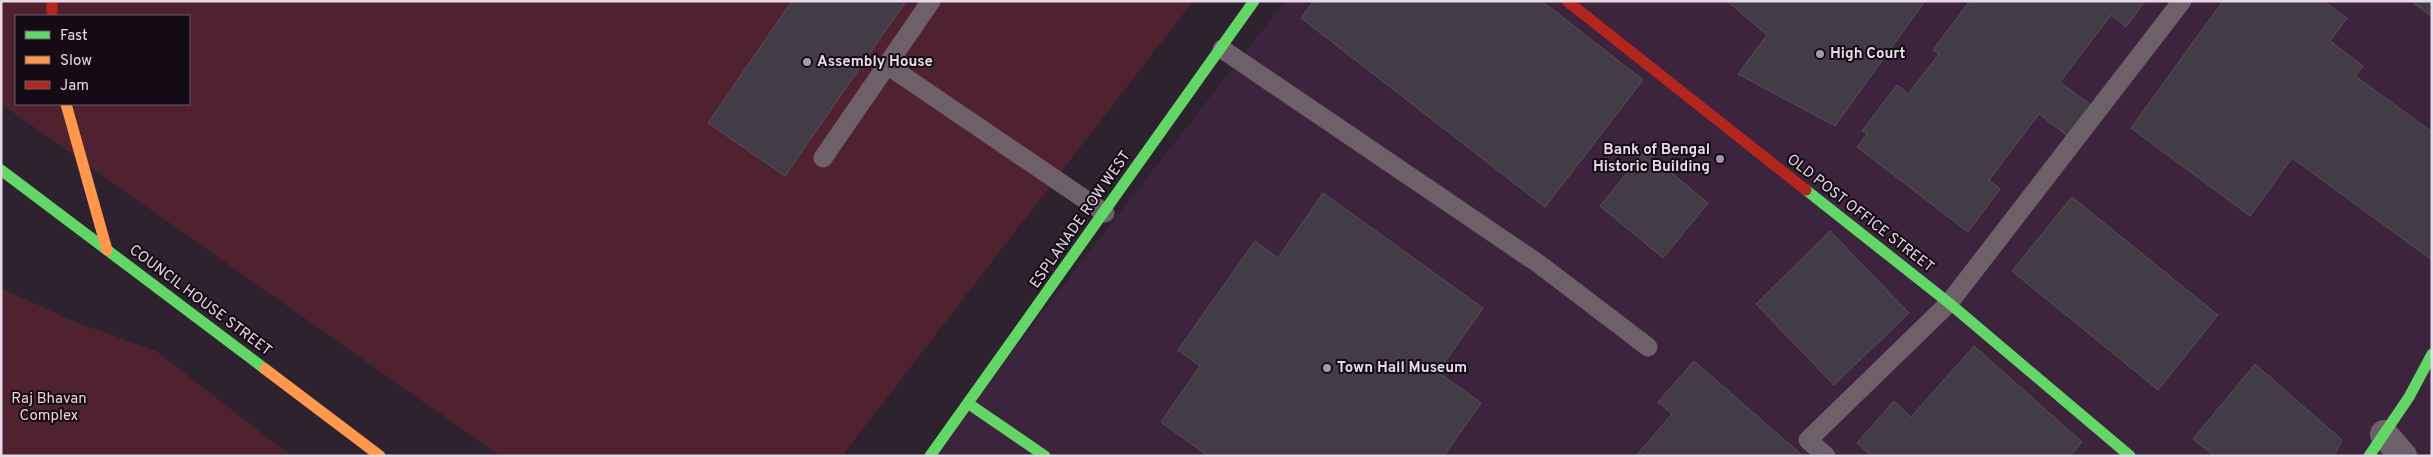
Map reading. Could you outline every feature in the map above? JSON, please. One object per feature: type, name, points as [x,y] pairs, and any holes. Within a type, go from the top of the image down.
[{"type":"street","points":[[52,1],[52,15]]},
{"type":"street","name":"ESPLANADE ROW WEST","points":[[930,456],[1222,49],[1254,1]]},
{"type":"street","name":"OLD POST OFFICE STREET","points":[[1567,1],[1949,303],[2130,456]]},
{"type":"street","points":[[66,105],[108,250]]},
{"type":"street","name":"COUNCIL HOUSE STREET","points":[[1,170],[380,456]]},
{"type":"street","points":[[2403,456],[2377,445],[2409,397],[2432,354]]},
{"type":"street","points":[[969,404],[1045,456]]},
{"type":"lane","points":[[823,158],[931,1]]},
{"type":"lane","points":[[1826,456],[1808,440],[1949,303],[2182,1]]},
{"type":"lane","points":[[1222,49],[1539,264],[1648,347]]},
{"type":"lane","points":[[887,65],[1105,213]]},
{"type":"shaded area","points":[[1285,1],[2432,1],[2432,456],[930,456]]},
{"type":"green space","points":[[1,1],[1193,1],[842,456],[500,456],[1,104]]},
{"type":"green space","name":"Raj Bhavan Complex","points":[[1,288],[73,321],[156,351],[291,456],[1,456]]},
{"type":"building","name":"Assembly House","points":[[792,1],[906,1],[785,176],[708,123]]},
{"type":"building","points":[[1314,1],[1542,1],[1643,80],[1545,207],[1301,18]]},
{"type":"building","name":"High Court","points":[[1727,1],[1925,1],[1835,126],[1738,74],[1767,35]]},
{"type":"building","points":[[1970,1],[1975,4],[1977,1],[2145,1],[2126,27],[2111,15],[2060,82],[2092,106],[2069,137],[2039,114],[1989,180],[2000,189],[1968,232],[1857,147],[1867,134],[1862,131],[1897,85],[1908,94],[1939,54],[1933,50]]},
{"type":"building","points":[[2223,1],[2323,1],[2347,18],[2330,41],[2363,66],[2355,76],[2432,132],[2432,260],[2292,158],[2250,216],[2131,128]]},
{"type":"building","points":[[2411,1],[2432,1],[2432,17]]},
{"type":"building","points":[[1645,151],[1708,203],[1663,258],[1600,206]]},
{"type":"building","points":[[1323,193],[1483,308],[1438,372],[1481,403],[1444,456],[1208,456],[1161,422],[1200,366],[1178,350],[1255,241],[1278,258]]},
{"type":"building","points":[[2072,197],[2218,315],[2158,390],[2012,271]]},
{"type":"building","points":[[1830,231],[1909,313],[1834,385],[1756,304]]},
{"type":"building","points":[[1974,346],[2082,442],[2070,456],[1871,456],[1857,443],[1894,401],[1911,417]]},
{"type":"building","points":[[1694,361],[1803,456],[1636,456],[1672,414],[1658,402]]},
{"type":"building","points":[[2255,364],[2342,440],[2334,456],[2214,456],[2193,439]]},
{"type":"traffic: fast","points":[[930,456],[1254,1]]},
{"type":"traffic: fast","points":[[1,170],[265,369]]},
{"type":"traffic: fast","points":[[1806,190],[1949,303],[2130,456]]},
{"type":"traffic: fast","points":[[2369,456],[2409,397],[2432,354]]},
{"type":"traffic: fast","points":[[969,404],[1045,456]]},
{"type":"traffic: slow","points":[[66,105],[107,250]]},
{"type":"traffic: slow","points":[[265,369],[380,456]]},
{"type":"traffic: jam","points":[[52,1],[52,15]]},
{"type":"traffic: jam","points":[[1567,1],[1806,190]]},
{"type":"place","name":"High Court","points":[[1820,54]]},
{"type":"place","name":"Assembly House","points":[[807,62]]},
{"type":"place","name":"Bank of Bengal Historic Building","points":[[1720,159]]},
{"type":"place","name":"Town Hall Museum","points":[[1327,368]]}]
